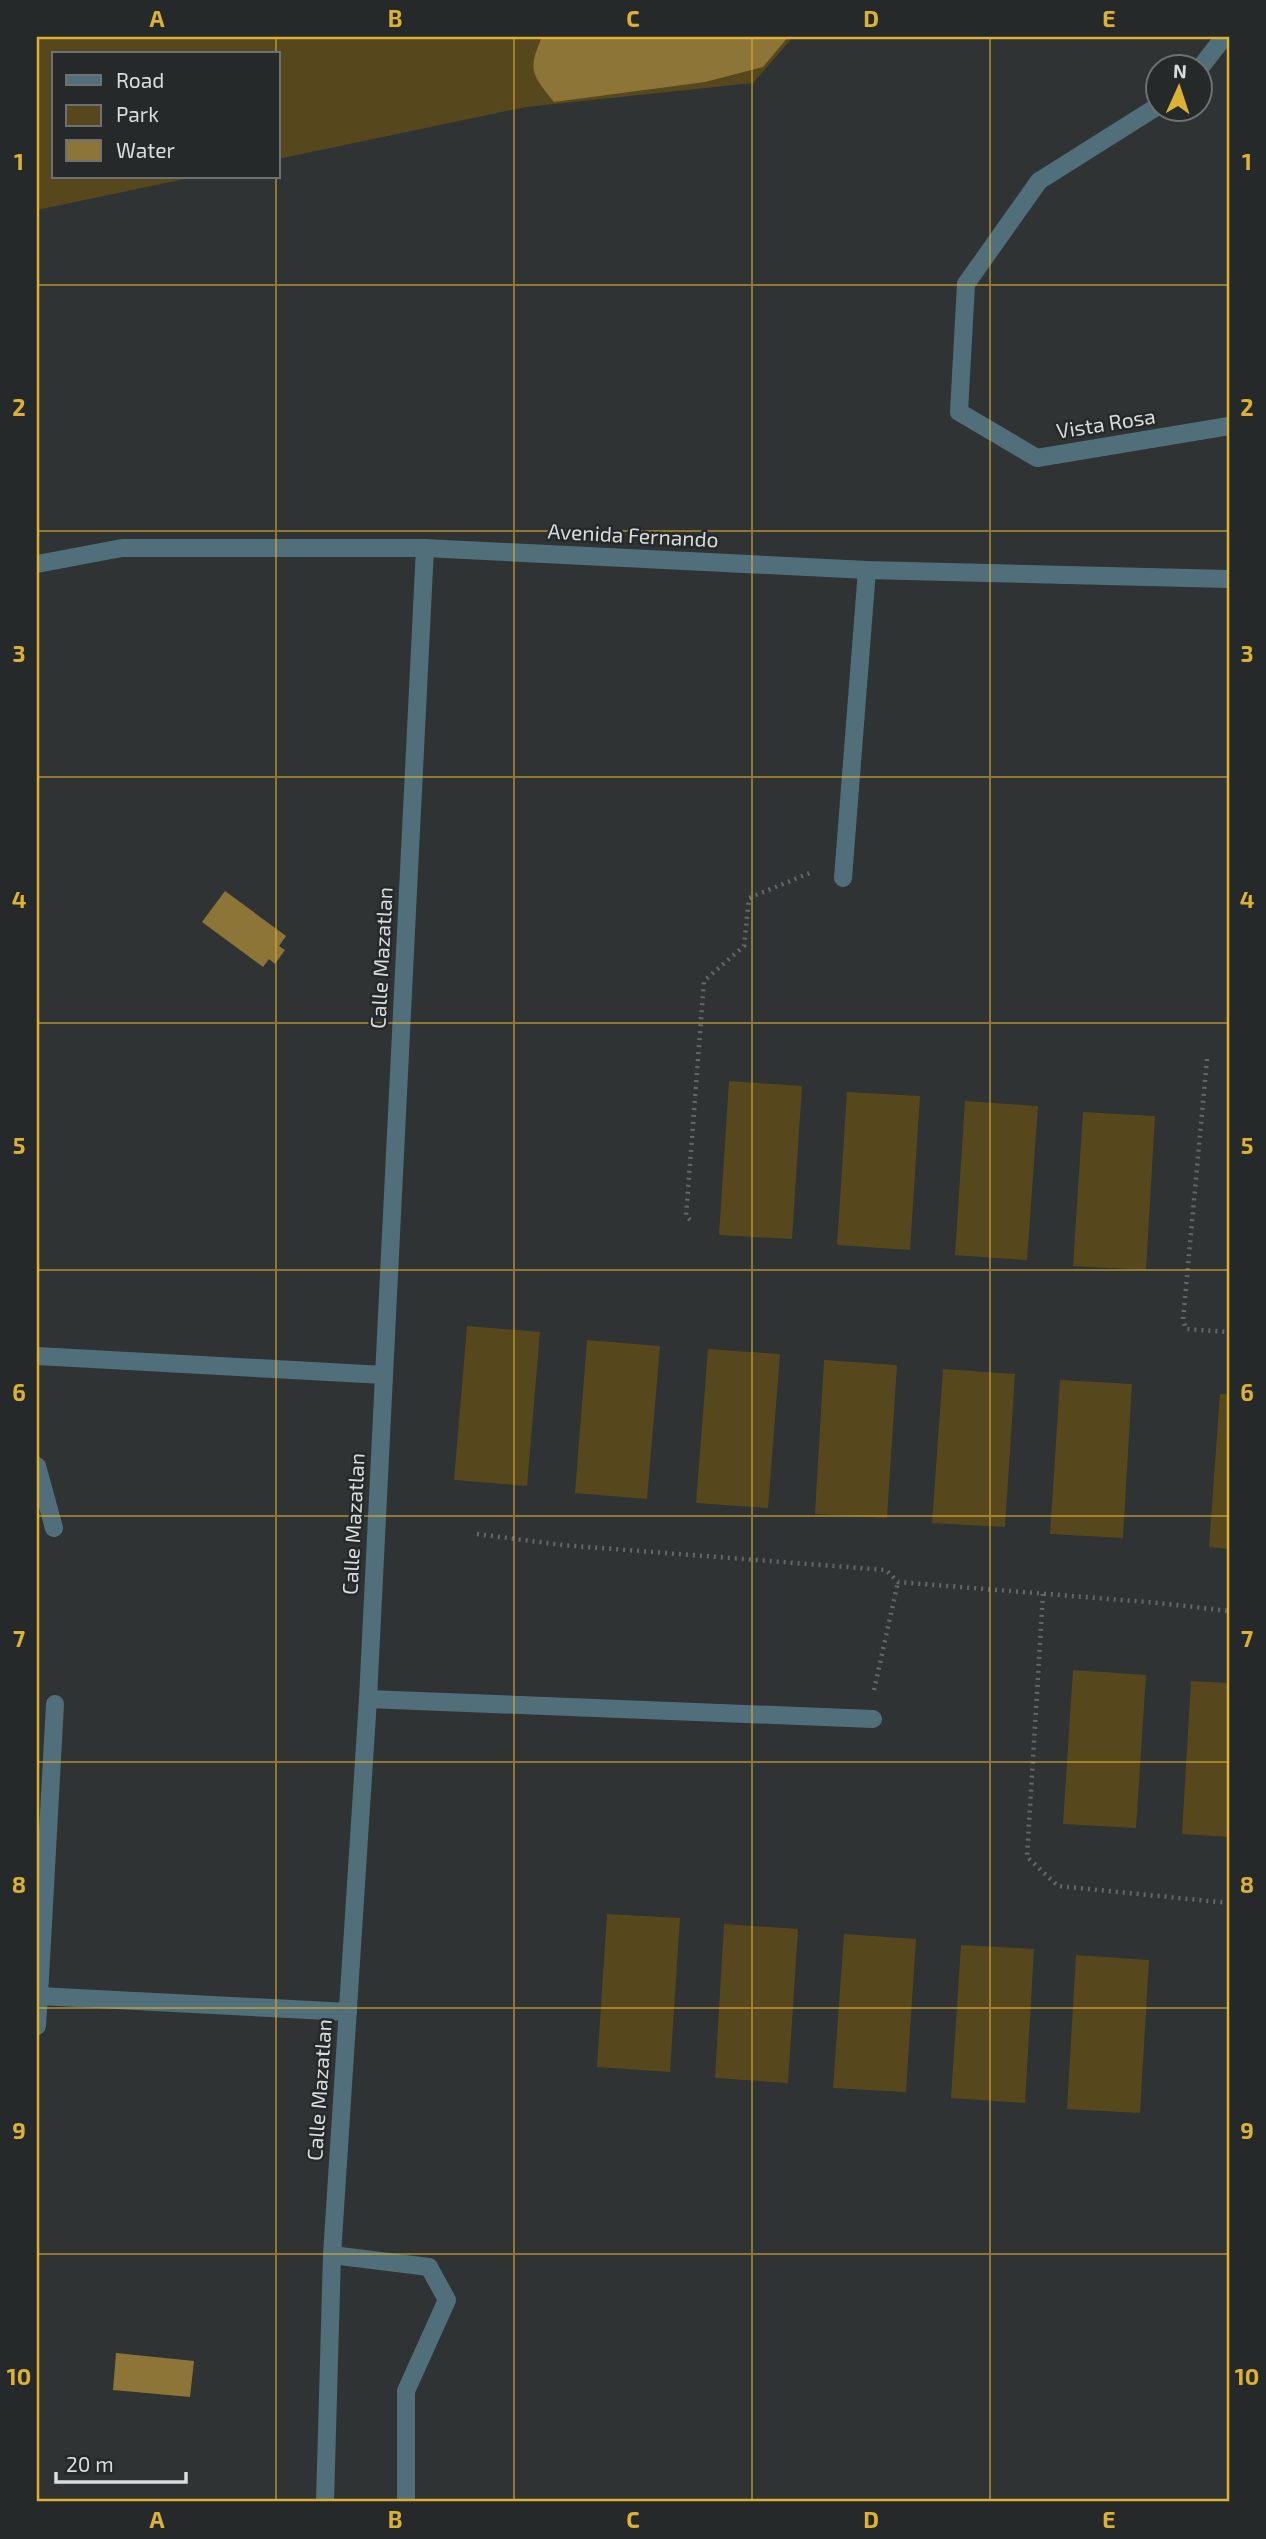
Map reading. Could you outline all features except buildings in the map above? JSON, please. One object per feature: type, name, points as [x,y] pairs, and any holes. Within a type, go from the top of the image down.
[{"type":"street","points":[[1212,52],[1224,37]]},
{"type":"street","name":"Vista Rosa","points":[[1144,114],[1039,181],[966,284],[959,412],[1037,458],[1229,426]]},
{"type":"street","name":"Avenida Fernando","points":[[37,564],[122,548],[425,548],[867,570],[1229,579]]},
{"type":"street","name":"Calle Mazatlan","points":[[325,2502],[332,2256],[368,1699],[425,548]]},
{"type":"street","points":[[843,878],[867,570]]},
{"type":"street","points":[[37,1356],[384,1375]]},
{"type":"street","points":[[37,1466],[54,1528]]},
{"type":"street","points":[[368,1699],[870,1719]]},
{"type":"street","points":[[37,2026],[55,1704]]},
{"type":"street","points":[[38,1996],[348,2012]]},
{"type":"street","points":[[332,2256],[429,2267],[447,2300],[407,2391],[406,2502]]},
{"type":"path","points":[[690,1220],[686,1216],[704,981],[744,946],[749,898],[844,859]]},
{"type":"path","points":[[1207,1059],[1183,1320],[1186,1329],[1229,1332]]},
{"type":"path","points":[[477,1534],[562,1545],[886,1570],[898,1582],[1159,1602],[1229,1611]]},
{"type":"path","points":[[870,1719],[898,1582]]},
{"type":"path","points":[[1043,1594],[1027,1857],[1058,1886],[1229,1903]]},
{"type":"green space","points":[[37,37],[793,37],[753,83],[526,107],[280,159],[280,52],[52,52],[52,178],[189,178],[37,210]]},
{"type":"green space","points":[[729,1081],[802,1086],[792,1239],[719,1235]]},
{"type":"green space","points":[[847,1092],[920,1096],[910,1250],[837,1245]]},
{"type":"green space","points":[[965,1101],[1038,1106],[1027,1260],[955,1255]]},
{"type":"green space","points":[[1083,1112],[1155,1116],[1146,1270],[1073,1266]]},
{"type":"green space","points":[[467,1326],[540,1332],[527,1486],[454,1480]]},
{"type":"green space","points":[[587,1340],[660,1346],[647,1499],[575,1493]]},
{"type":"green space","points":[[708,1349],[780,1354],[768,1508],[696,1503]]},
{"type":"green space","points":[[824,1360],[897,1365],[887,1518],[815,1514]]},
{"type":"green space","points":[[943,1369],[1015,1374],[1005,1527],[932,1523]]},
{"type":"green space","points":[[1060,1380],[1132,1384],[1123,1538],[1050,1534]]},
{"type":"green space","points":[[1220,1394],[1229,1394],[1229,1549],[1209,1547]]},
{"type":"green space","points":[[1073,1670],[1146,1675],[1136,1828],[1063,1824]]},
{"type":"green space","points":[[1191,1681],[1229,1683],[1229,1837],[1182,1834]]},
{"type":"green space","points":[[607,1914],[680,1918],[670,2072],[597,2067]]},
{"type":"green space","points":[[724,1924],[798,1929],[788,2083],[715,2078]]},
{"type":"green space","points":[[844,1934],[916,1939],[906,2092],[833,2088]]},
{"type":"green space","points":[[961,1945],[1034,1949],[1025,2103],[951,2098]]},
{"type":"green space","points":[[1076,1955],[1149,1960],[1140,2113],[1067,2109]]},
{"type":"water","points":[[542,37],[788,37],[763,67],[705,82],[554,102],[534,72],[534,58]]},
{"type":"water","points":[[225,891],[286,936],[279,946],[285,950],[275,964],[269,959],[263,967],[202,922]]},
{"type":"water","points":[[116,2353],[194,2361],[190,2397],[113,2390]]}]
